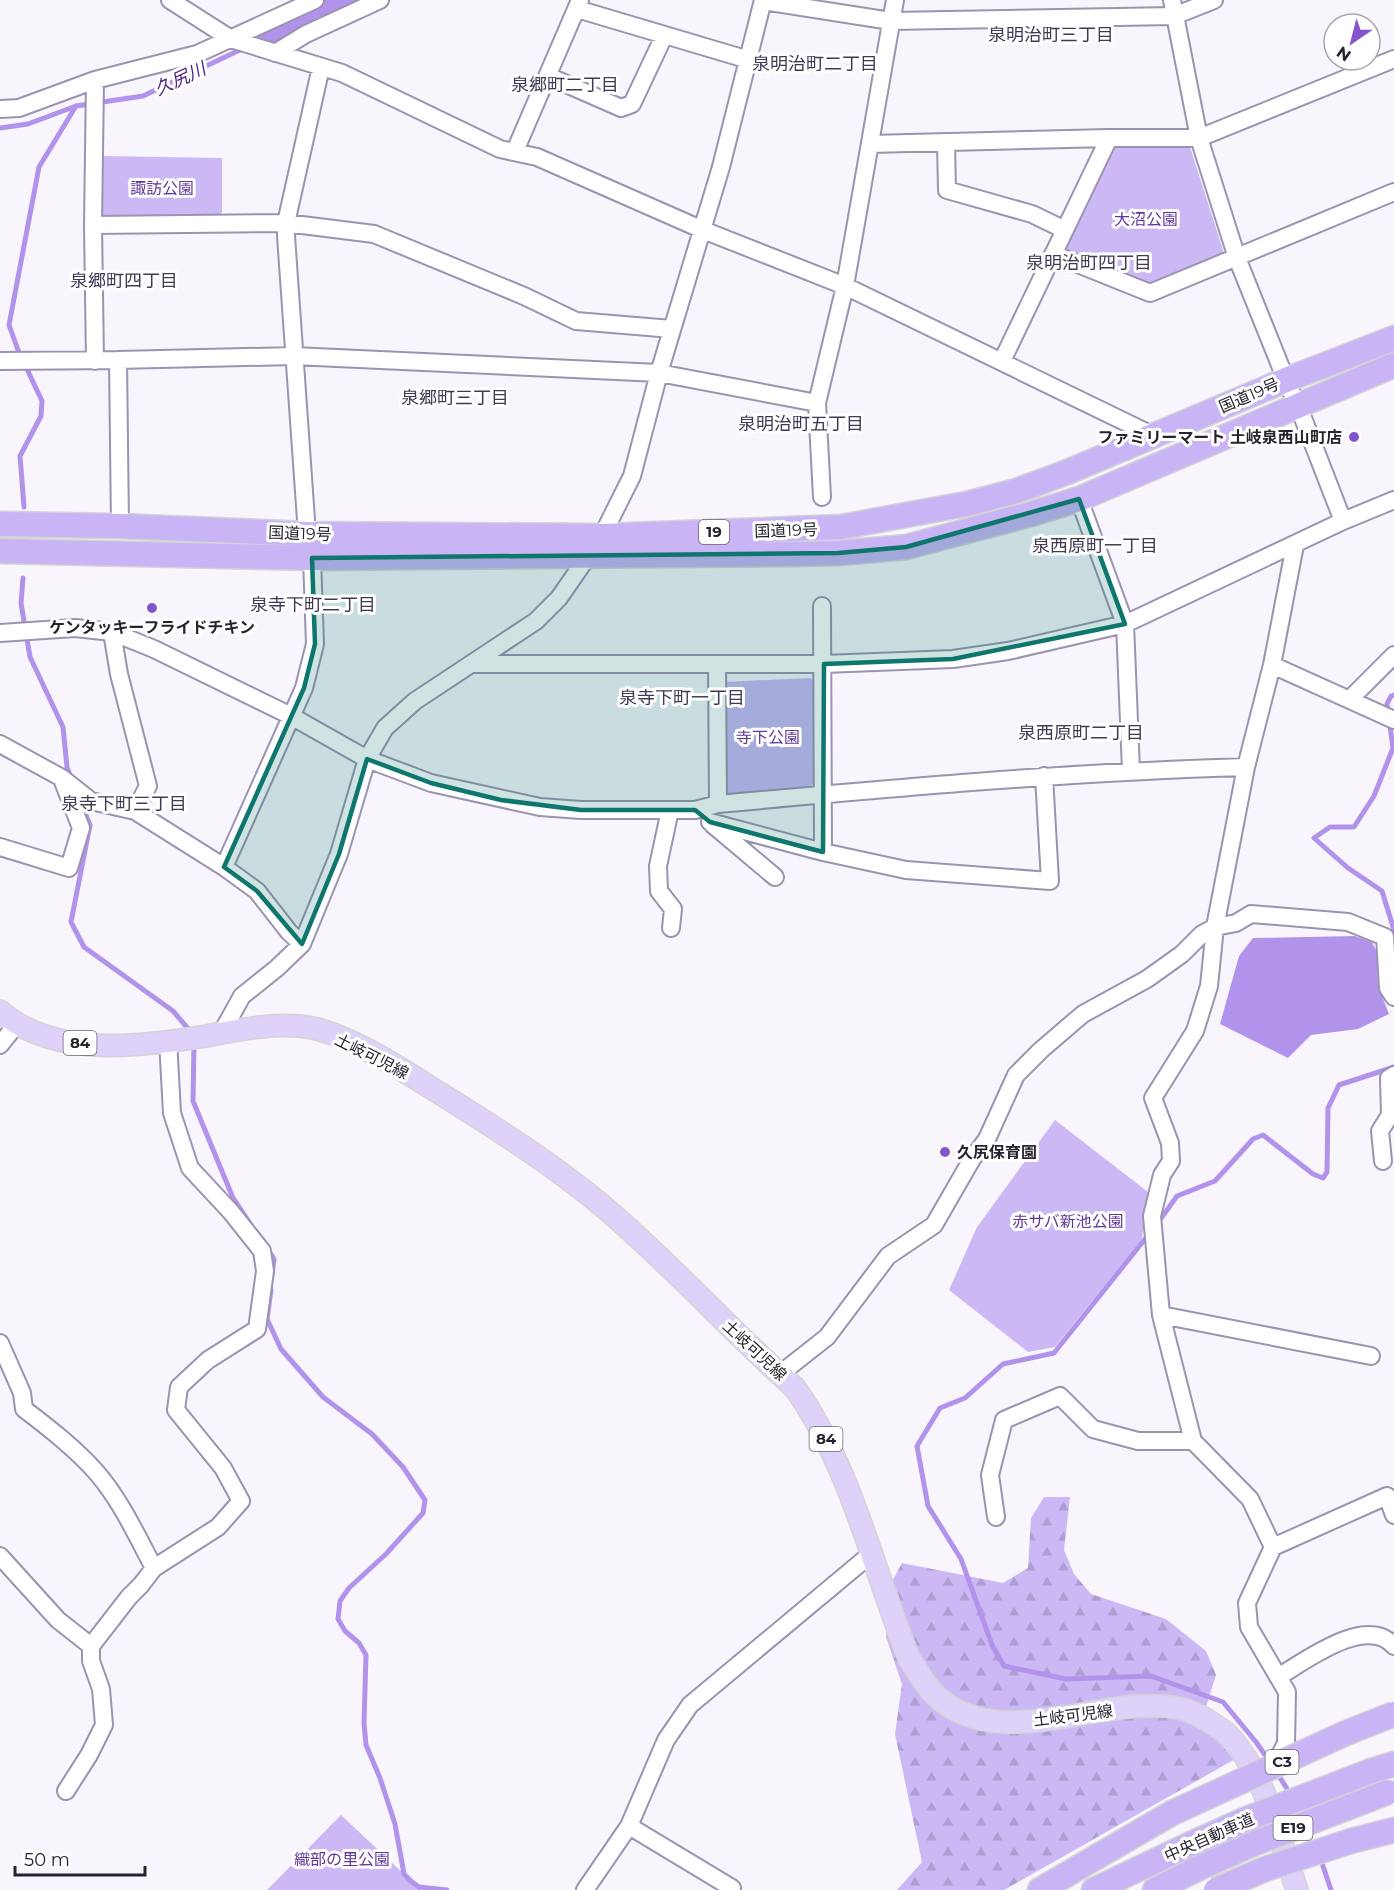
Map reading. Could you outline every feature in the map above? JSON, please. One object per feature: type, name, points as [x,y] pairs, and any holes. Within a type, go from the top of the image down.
[{"type":"highway","name":"国道19号","points":[[0,524],[120,526],[308,534],[602,536],[841,528],[966,504],[1016,491],[1394,338]]},
{"type":"highway","name":"国道19号","points":[[0,551],[312,558],[803,554],[906,547],[985,528],[1079,499],[1394,365]]},
{"type":"highway","name":"C3","points":[[1040,1890],[1172,1814],[1346,1733],[1394,1714]]},
{"type":"highway","name":"中央自動車道","points":[[1094,1890],[1244,1820],[1394,1764]]},
{"type":"highway","name":"中央自動車道","points":[[1155,1890],[1252,1844],[1391,1791]]},
{"type":"highway","points":[[1216,1890],[1265,1869],[1351,1841],[1394,1830]]},
{"type":"main road","name":"土岐可児線","points":[[8,1018],[46,1037],[93,1046],[122,1046],[292,1026],[321,1030],[374,1053],[530,1151],[605,1209],[795,1388],[812,1412],[832,1450],[851,1495],[909,1658],[922,1679],[936,1695],[950,1706],[968,1715],[1012,1722],[1156,1706],[1180,1708],[1205,1719],[1228,1734],[1244,1753],[1262,1788],[1297,1890]]},
{"type":"street","points":[[170,0],[231,39],[342,73],[500,149],[537,157],[703,230],[845,286],[1154,436]]},
{"type":"street","points":[[0,109],[19,108],[95,80],[197,54],[315,0]]},
{"type":"street","points":[[275,53],[306,34],[380,0]]},
{"type":"street","points":[[214,1034],[242,996],[278,968],[302,944],[339,854],[367,759],[385,728],[415,701],[536,621],[559,598],[602,536],[632,476],[659,373],[703,230],[763,0],[891,21],[1173,8],[1214,0]]},
{"type":"street","points":[[822,497],[817,403],[845,286],[895,0]]},
{"type":"street","points":[[515,151],[579,4],[664,36],[749,60]]},
{"type":"street","points":[[1173,8],[1199,138],[1237,258],[1343,521]]},
{"type":"street","points":[[548,76],[621,108],[632,104],[664,36]]},
{"type":"street","points":[[870,144],[1199,138],[1394,59]]},
{"type":"street","points":[[308,534],[286,224],[321,67]]},
{"type":"street","points":[[95,80],[93,225],[95,361]]},
{"type":"street","points":[[1002,361],[1108,138]]},
{"type":"street","points":[[946,142],[947,190],[1032,214],[1065,230]]},
{"type":"street","points":[[1053,254],[1150,294],[1394,192]]},
{"type":"street","points":[[93,225],[286,224],[374,234],[525,296],[576,321],[672,329]]},
{"type":"street","points":[[0,361],[294,356],[659,373],[817,403]]},
{"type":"street","points":[[118,360],[120,526]]},
{"type":"street","points":[[1079,499],[1125,624],[1131,770]]},
{"type":"street","points":[[472,664],[824,664],[953,659],[1008,651],[1125,624],[1343,521],[1394,500]]},
{"type":"street","points":[[1273,1546],[1251,1499],[1193,1441],[1161,1315],[1152,1216],[1162,1176],[1172,1161],[1170,1143],[1153,1098],[1195,1031],[1209,986],[1215,927],[1246,767],[1272,665],[1295,545]]},
{"type":"street","points":[[224,867],[304,688],[315,644],[312,558]]},
{"type":"street","points":[[822,606],[823,852]]},
{"type":"street","points":[[7,632],[75,628],[112,632],[154,649],[291,716],[367,759],[431,783],[540,807],[581,810],[695,810],[718,804],[1044,776],[1131,770],[1246,767]]},
{"type":"street","points":[[112,632],[119,674],[148,786],[135,811]]},
{"type":"street","points":[[1350,699],[1394,654]]},
{"type":"street","points":[[717,664],[718,804]]},
{"type":"street","points":[[1272,665],[1394,720]]},
{"type":"street","points":[[0,744],[62,778],[91,801],[135,811],[224,867],[257,891],[289,932],[302,944]]},
{"type":"street","points":[[710,822],[823,852],[906,870],[1050,881],[1044,776]]},
{"type":"street","points":[[0,847],[69,868],[81,828],[62,778]]},
{"type":"street","points":[[670,810],[658,866],[659,891],[673,909],[671,928]]},
{"type":"street","points":[[695,810],[775,878]]},
{"type":"street","points":[[780,1374],[826,1336],[888,1256],[934,1225],[972,1159],[987,1139],[1016,1075],[1083,1014],[1147,979],[1182,954],[1202,934],[1215,927],[1236,923],[1251,914],[1348,922],[1385,937],[1388,988],[1394,997]]},
{"type":"street","points":[[0,1045],[8,1018]]},
{"type":"street","points":[[66,1791],[104,1725],[101,1689],[91,1661],[91,1646],[154,1568],[218,1527],[241,1501],[223,1468],[176,1410],[179,1387],[208,1360],[257,1329],[265,1271],[262,1251],[231,1212],[190,1168],[172,1113],[172,1040]]},
{"type":"street","points":[[1383,1161],[1380,1131],[1390,1115],[1389,1078],[1394,1075]]},
{"type":"street","points":[[1161,1315],[1371,1356]]},
{"type":"street","points":[[0,1343],[22,1394],[24,1409],[47,1426],[96,1473],[120,1506],[154,1568]]},
{"type":"street","points":[[996,1517],[990,1475],[1004,1420],[1060,1396],[1093,1429],[1138,1441],[1193,1441]]},
{"type":"street","points":[[1262,1788],[1286,1743],[1287,1692],[1249,1627],[1247,1603],[1273,1546],[1387,1496],[1394,1515]]},
{"type":"street","points":[[585,1890],[629,1826],[666,1740],[690,1705],[871,1554]]},
{"type":"street","points":[[0,1556],[58,1620],[91,1646]]},
{"type":"street","points":[[1278,1677],[1338,1642],[1366,1634],[1390,1641],[1394,1646]]},
{"type":"street","points":[[629,1826],[732,1888],[731,1890]]},
{"type":"highlighted area","points":[[1079,499],[1125,624],[953,659],[824,664],[823,852],[710,822],[695,810],[581,810],[501,800],[431,783],[367,759],[339,854],[302,944],[257,891],[224,867],[304,688],[315,644],[312,558],[838,553],[906,547]]},
{"type":"green space","name":"大沼公園","points":[[1183,143],[1190,147],[1224,253],[1220,260],[1149,288],[1063,252],[1113,145]]},
{"type":"green space","name":"諏訪公園","points":[[103,156],[222,158],[222,212],[217,219],[103,220]]},
{"type":"green space","name":"寺下公園","points":[[810,678],[814,681],[814,783],[810,788],[726,794],[723,682]]},
{"type":"green space","name":"赤サバ新池公園","points":[[1055,1120],[1148,1192],[1142,1239],[1055,1347],[1028,1352],[949,1290],[977,1227]]},
{"type":"green space","points":[[1044,1497],[1070,1497],[1064,1550],[1074,1574],[1091,1594],[1166,1619],[1206,1651],[1216,1675],[1201,1723],[1237,1758],[1004,1890],[897,1890],[922,1862],[895,1734],[902,1684],[886,1637],[890,1585],[902,1563],[1003,1583],[1028,1568],[1031,1518]]},
{"type":"green space","name":"織部の里公園","points":[[341,1815],[421,1890],[267,1890]]},
{"type":"shaded area","points":[[1355,936],[1372,942],[1377,952],[1378,986],[1389,1014],[1358,1029],[1311,1035],[1288,1058],[1220,1024],[1239,956],[1253,938]]},
{"type":"waterway","name":"久尻川","points":[[271,36],[351,0]]},
{"type":"waterway","name":"久尻川","points":[[255,43],[271,36]]},
{"type":"waterway","name":"久尻川","points":[[0,128],[28,124],[76,106],[143,96],[244,48]]},
{"type":"waterway","points":[[24,507],[20,456],[41,416],[42,401],[9,325],[39,167],[76,106]]},
{"type":"waterway","points":[[23,578],[21,603],[30,657],[63,727],[67,767],[71,778]]},
{"type":"waterway","points":[[1394,695],[1387,704],[1393,748],[1374,796],[1354,827],[1330,827],[1314,838],[1348,868],[1382,891],[1394,930]]},
{"type":"waterway","points":[[79,798],[90,825],[71,922],[84,947],[173,1011],[191,1032]]},
{"type":"waterway","points":[[194,1044],[193,1101],[233,1198],[251,1225]]},
{"type":"waterway","points":[[1157,1224],[1177,1196],[1215,1181],[1253,1139],[1263,1135],[1313,1174],[1323,1178],[1327,1172],[1328,1108],[1339,1085],[1394,1067]]},
{"type":"waterway","points":[[1149,1234],[1054,1353],[1003,1364],[965,1398],[940,1408],[917,1446],[928,1506],[961,1559],[992,1645],[1004,1666],[1066,1679],[1151,1676],[1223,1702],[1270,1762]]},
{"type":"waterway","points":[[268,1250],[274,1259],[272,1275]]},
{"type":"waterway","points":[[271,1290],[267,1319],[281,1349],[323,1397],[372,1434],[403,1467],[425,1500],[423,1513],[386,1554],[349,1588],[340,1601],[338,1619],[345,1631],[359,1643],[366,1655],[364,1723],[366,1745],[395,1824],[404,1874],[419,1887],[447,1890]]},
{"type":"waterway","points":[[1277,1773],[1291,1795]]},
{"type":"waterway","points":[[1320,1857],[1331,1890]]},
{"type":"place","name":"ファミリーマート 土岐泉西山町店","points":[[1354,437]]},
{"type":"place","name":"ケンタッキーフライドチキン","points":[[152,608]]},
{"type":"place","name":"久尻保育園","points":[[945,1152]]},
{"type":"district","name":"泉明治町三丁目","points":[[1051,35]]},
{"type":"district","name":"泉明治町二丁目","points":[[815,64]]},
{"type":"district","name":"泉郷町二丁目","points":[[565,85]]},
{"type":"district","name":"泉明治町四丁目","points":[[1089,263]]},
{"type":"district","name":"泉郷町四丁目","points":[[124,281]]},
{"type":"district","name":"泉郷町三丁目","points":[[455,398]]},
{"type":"district","name":"泉明治町五丁目","points":[[801,424]]},
{"type":"district","name":"泉西原町一丁目","points":[[1095,546]]},
{"type":"district","name":"泉寺下町二丁目","points":[[313,605]]},
{"type":"district","name":"泉寺下町一丁目","points":[[682,698]]},
{"type":"district","name":"泉西原町二丁目","points":[[1081,733]]},
{"type":"district","name":"泉寺下町三丁目","points":[[124,804]]}]
